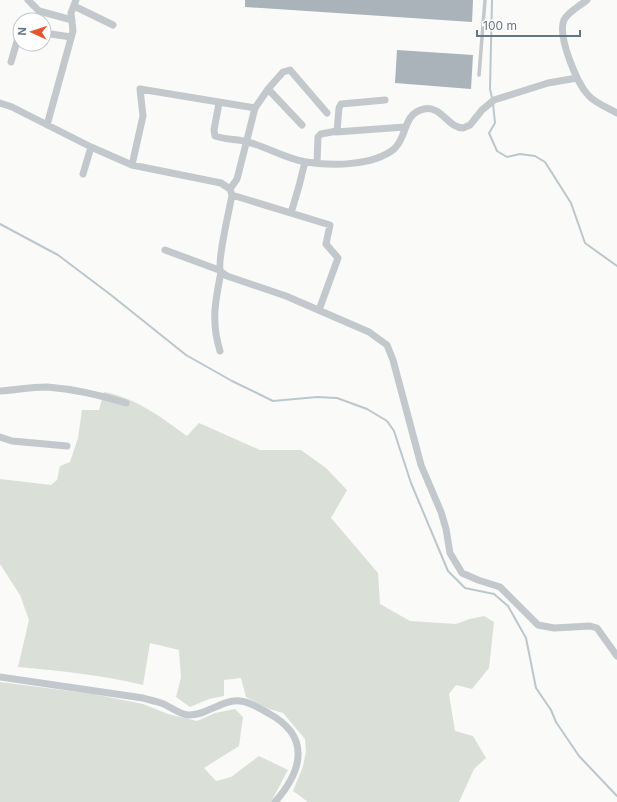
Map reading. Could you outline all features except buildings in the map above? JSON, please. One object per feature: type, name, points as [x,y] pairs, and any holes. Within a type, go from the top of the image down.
[{"type":"street","points":[[28,0],[39,11],[72,20]]},
{"type":"street","points":[[587,0],[566,17],[563,25],[566,45],[577,78],[589,97],[617,113]]},
{"type":"street","points":[[47,125],[74,28],[71,13],[75,3],[113,25]]},
{"type":"street","points":[[52,33],[71,37]]},
{"type":"street","points":[[11,62],[14,52]]},
{"type":"street","points":[[220,351],[214,328],[214,306],[231,192],[237,179],[255,108],[268,89],[283,72],[290,70],[327,113]]},
{"type":"street","points":[[218,103],[214,130],[215,136],[247,142],[304,162],[353,163],[382,155],[396,147],[412,116],[427,109],[436,111],[456,126],[463,128],[470,125],[492,101],[544,84],[577,78]]},
{"type":"street","points":[[132,165],[143,116],[140,89],[255,108]]},
{"type":"street","points":[[268,89],[302,125]]},
{"type":"street","points":[[336,132],[341,104],[385,100]]},
{"type":"street","points":[[0,103],[12,106],[91,148],[132,165],[221,183],[231,192],[330,225],[326,244],[338,258],[318,310]]},
{"type":"street","points":[[317,162],[318,137],[321,134],[405,127]]},
{"type":"street","points":[[83,174],[91,148]]},
{"type":"street","points":[[291,213],[300,186],[304,162]]},
{"type":"street","points":[[165,250],[318,310],[369,332],[387,345],[421,465],[445,523],[450,553],[462,573],[500,587],[538,625],[554,628],[590,626],[597,628],[617,656]]},
{"type":"street","points":[[0,391],[45,387],[68,389],[83,391],[126,403]]},
{"type":"street","points":[[0,437],[12,441],[67,446]]},
{"type":"street","points":[[0,677],[143,698],[161,703],[186,715],[194,715],[232,701],[242,701],[255,706],[285,723],[297,739],[298,759],[292,778],[286,789],[274,802]]},
{"type":"lane","points":[[479,74],[485,0]]},
{"type":"shaded area","points":[[104,392],[127,399],[148,409],[187,436],[199,423],[260,450],[301,450],[326,468],[347,490],[331,518],[378,573],[380,604],[410,621],[456,624],[484,616],[494,622],[489,668],[472,689],[456,685],[449,694],[455,731],[473,736],[486,758],[474,769],[459,802],[308,802],[293,791],[303,766],[306,752],[305,739],[283,713],[269,709],[246,697],[241,678],[224,680],[224,696],[209,699],[190,707],[176,697],[181,677],[179,650],[150,643],[143,685],[97,676],[18,667],[29,620],[20,595],[0,564],[0,479],[51,485],[57,480],[60,466],[70,462],[78,438],[82,410],[99,410]]},
{"type":"shaded area","points":[[0,682],[93,694],[143,704],[168,714],[197,721],[215,713],[235,709],[243,717],[239,746],[204,768],[216,781],[231,777],[259,756],[288,770],[271,802],[0,802]]},
{"type":"waterway","points":[[492,0],[490,89],[492,98]]},
{"type":"waterway","points":[[493,103],[495,123],[489,133],[497,151],[507,157],[520,154],[535,156],[545,162],[571,203],[585,243],[617,266]]},
{"type":"waterway","points":[[0,224],[58,255],[186,355],[232,381],[273,401],[317,397],[337,398],[367,409],[387,421],[394,431],[411,483],[448,571],[465,588],[494,594],[508,606],[526,638],[536,688],[551,710],[556,722],[579,756],[617,796]]}]
